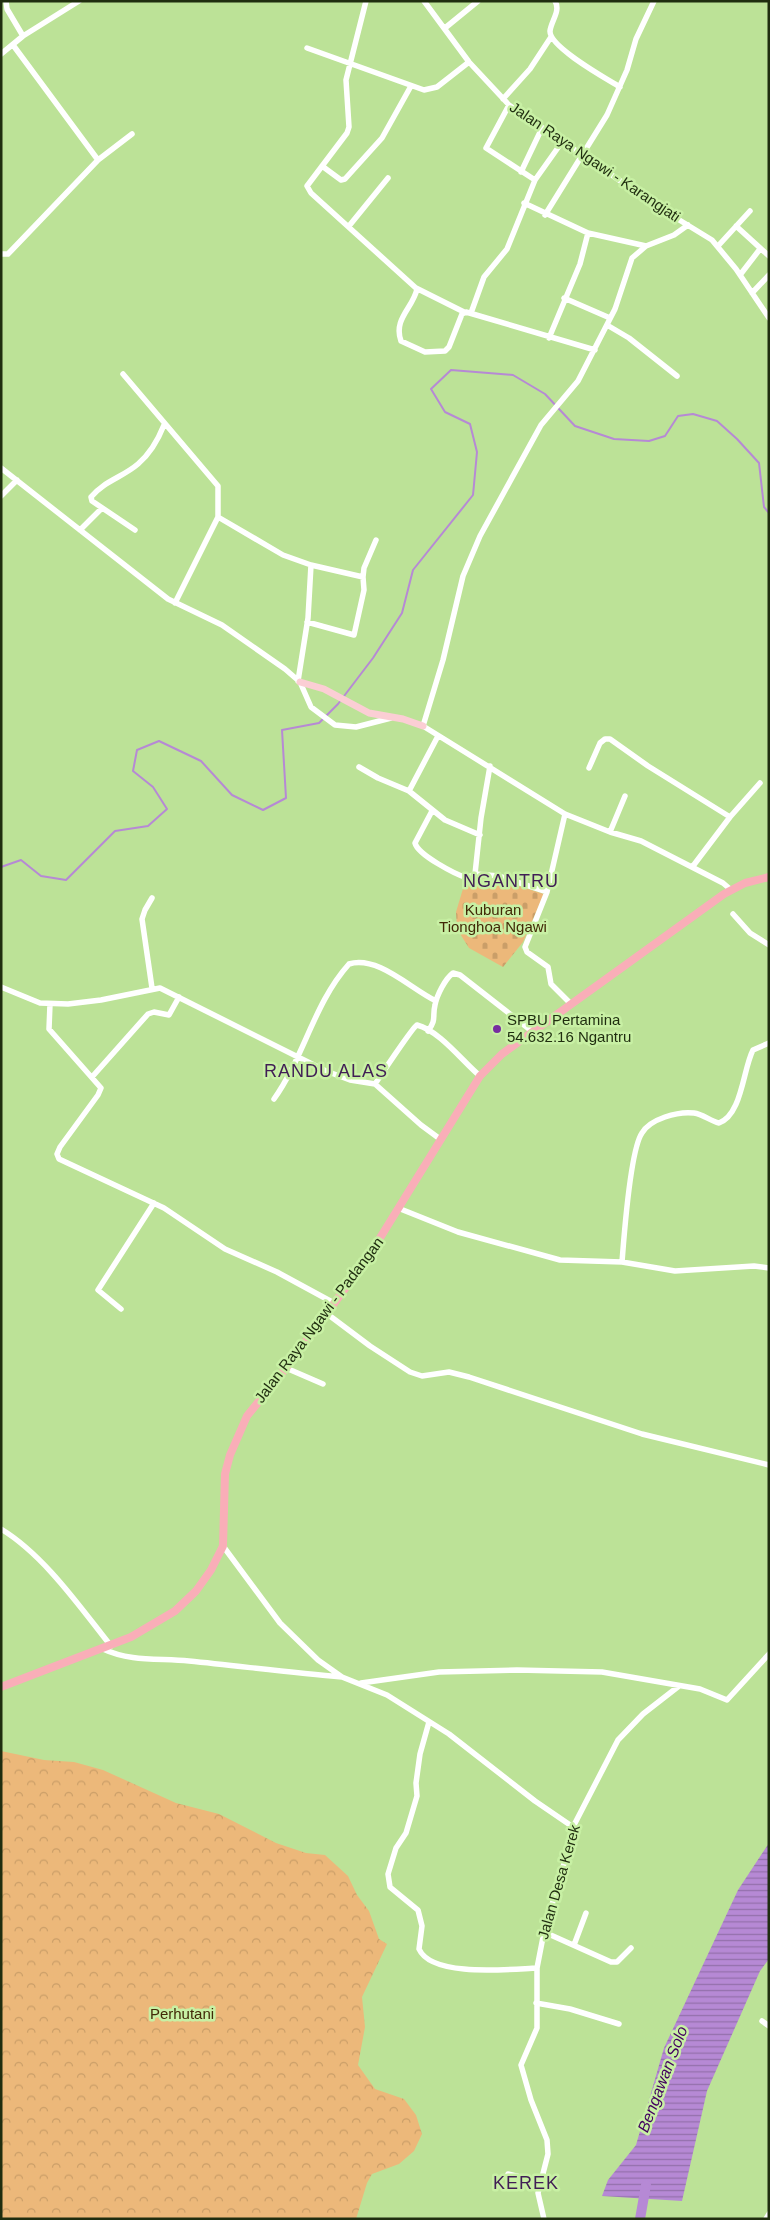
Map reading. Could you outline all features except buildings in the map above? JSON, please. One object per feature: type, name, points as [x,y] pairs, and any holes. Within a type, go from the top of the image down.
[{"type":"highway","name":"Jalan Raya Ngawi - Padangan","points":[[1,1687],[112,1646],[156,1623],[187,1601],[212,1570],[223,1546],[225,1474],[230,1455],[247,1416],[286,1368],[367,1259],[480,1076],[502,1054],[730,889],[769,877]]},
{"type":"main road","points":[[299,682],[324,689],[362,710],[423,726]]},
{"type":"street","points":[[6,1],[7,9],[23,36]]},
{"type":"street","points":[[1,54],[23,36],[78,1]]},
{"type":"street","points":[[366,1],[349,64],[345,89],[349,127],[343,140],[308,184],[307,189],[416,288],[468,313],[595,350]]},
{"type":"street","name":"Jalan Raya Ngawi - Karangjati","points":[[424,1],[469,62],[509,105],[688,225],[705,234],[718,246],[769,318]]},
{"type":"street","points":[[445,28],[478,1]]},
{"type":"street","points":[[503,99],[530,69],[551,37],[550,32],[557,10],[555,1]]},
{"type":"street","points":[[545,215],[607,114],[620,87],[636,40],[654,1]]},
{"type":"street","points":[[551,37],[569,53],[620,87]]},
{"type":"street","points":[[13,44],[98,160]]},
{"type":"street","points":[[307,48],[424,90],[437,87],[469,62]]},
{"type":"street","points":[[322,166],[341,180],[345,179],[382,138],[411,86]]},
{"type":"street","points":[[509,105],[486,148],[535,180]]},
{"type":"street","points":[[521,172],[542,128]]},
{"type":"street","points":[[1,254],[8,254],[98,160],[132,134]]},
{"type":"street","points":[[416,288],[417,292],[400,322],[398,332],[402,341],[416,349],[432,353],[445,351],[468,313],[484,277],[507,249],[535,180],[562,142]]},
{"type":"street","points":[[349,226],[388,178]]},
{"type":"street","points":[[524,204],[588,233],[646,246]]},
{"type":"street","points":[[718,246],[750,211]]},
{"type":"street","points":[[688,225],[674,235],[646,246],[639,251],[630,263],[619,298],[595,350],[578,381],[541,426],[471,555],[463,576],[443,660],[423,726],[490,766],[564,814],[610,832],[641,841],[693,866],[730,889]]},
{"type":"street","points":[[736,226],[769,256]]},
{"type":"street","points":[[550,338],[564,298],[580,264],[588,233]]},
{"type":"street","points":[[740,275],[760,249]]},
{"type":"street","points":[[752,293],[769,275]]},
{"type":"street","points":[[564,298],[610,318]]},
{"type":"street","points":[[607,325],[629,338],[676,376]]},
{"type":"street","points":[[123,374],[164,425],[214,480],[218,493],[218,517],[175,603]]},
{"type":"street","points":[[135,530],[92,501],[92,496],[110,480],[142,460],[157,442],[164,425]]},
{"type":"street","points":[[1,468],[175,603],[209,618],[235,633],[299,682],[308,703],[335,725],[356,727],[391,718]]},
{"type":"street","points":[[1,496],[17,480]]},
{"type":"street","points":[[80,530],[102,508]]},
{"type":"street","points":[[218,517],[283,555],[311,565],[363,576]]},
{"type":"street","points":[[307,622],[354,635],[364,590],[364,568],[376,540]]},
{"type":"street","points":[[299,682],[307,622],[311,565]]},
{"type":"street","points":[[409,791],[438,736]]},
{"type":"street","points":[[589,768],[600,743],[605,739],[610,739],[648,766],[730,817]]},
{"type":"street","points":[[475,874],[490,766]]},
{"type":"street","points":[[359,767],[378,778],[409,791],[432,811],[459,827],[480,835]]},
{"type":"street","points":[[693,866],[730,817],[760,783]]},
{"type":"street","points":[[610,832],[625,796]]},
{"type":"street","points":[[432,811],[415,843],[416,847],[432,860],[460,876],[470,877],[475,874],[499,876],[547,892]]},
{"type":"street","points":[[564,814],[547,892],[526,940],[525,948],[527,952],[548,967],[551,984],[571,1004]]},
{"type":"street","points":[[152,898],[144,910],[142,919],[152,988]]},
{"type":"street","points":[[733,914],[750,933],[769,945]]},
{"type":"street","points":[[274,1099],[299,1057],[322,1004],[342,972],[352,963],[373,966],[393,973],[422,995],[436,1001]]},
{"type":"street","points":[[428,1031],[435,1019],[436,1001],[448,977],[456,973],[533,1032]]},
{"type":"street","points":[[1,987],[26,999],[50,1004],[86,1003],[152,988],[160,988],[341,1078],[375,1084],[421,1126],[440,1139]]},
{"type":"street","points":[[92,1077],[148,1014],[154,1012],[169,1015],[179,997]]},
{"type":"street","points":[[50,1004],[49,1029],[101,1088],[60,1147],[58,1157],[71,1166],[154,1203],[180,1217],[225,1249],[277,1272],[334,1304]]},
{"type":"street","points":[[375,1084],[414,1026],[420,1025],[458,1053],[462,1061],[480,1076]]},
{"type":"street","points":[[622,1262],[635,1153],[641,1134],[654,1121],[683,1113],[696,1113],[718,1123],[725,1120],[741,1092],[753,1050],[769,1043]]},
{"type":"street","points":[[120,1309],[98,1290],[154,1203]]},
{"type":"street","points":[[398,1208],[449,1229],[545,1256],[570,1261],[622,1262],[675,1272],[754,1266],[769,1268]]},
{"type":"street","points":[[326,1313],[370,1346],[415,1374],[422,1376],[449,1372],[469,1377],[642,1434],[769,1464]]},
{"type":"street","points":[[286,1368],[323,1384]]},
{"type":"street","points":[[1,1529],[14,1537],[36,1558],[112,1646]]},
{"type":"street","points":[[223,1546],[293,1638],[318,1660],[342,1676],[386,1694],[448,1734],[535,1801],[573,1827]]},
{"type":"street","points":[[103,1649],[118,1656],[134,1659],[186,1661],[342,1676]]},
{"type":"street","points":[[361,1683],[439,1672],[517,1670],[602,1672],[706,1690],[727,1700],[769,1654]]},
{"type":"street","name":"Jalan Desa Kerek","points":[[544,2219],[538,2200],[540,2182],[548,2154],[547,2140],[531,2100],[521,2065],[537,2028],[537,1968],[544,1932],[573,1833],[573,1827],[618,1740],[643,1714],[680,1686]]},
{"type":"street","points":[[429,1722],[420,1754],[416,1783],[417,1796],[406,1833],[396,1848],[388,1874],[390,1887],[418,1910],[422,1926],[419,1950],[430,1961],[474,1971],[537,1968]]},
{"type":"street","points":[[574,1945],[586,1913]]},
{"type":"street","points":[[544,1932],[611,1962],[617,1962],[630,1948]]},
{"type":"street","points":[[536,2003],[570,2009],[619,2024]]},
{"type":"street","points":[[762,2022],[769,2026]]},
{"type":"street","points":[[508,2174],[540,2182]]},
{"type":"street","points":[[766,2219],[769,2214]]},
{"type":"green space","name":"Kuburan Tionghoa Ngawi","points":[[476,878],[499,880],[544,894],[523,942],[503,967],[469,948],[457,929],[456,912],[465,883]]},
{"type":"green space","name":"Perhutani","points":[[1,1751],[44,1760],[74,1762],[103,1770],[176,1803],[219,1814],[276,1843],[306,1853],[325,1855],[348,1876],[357,1895],[369,1911],[379,1939],[387,1944],[362,1997],[365,2027],[358,2065],[375,2089],[404,2099],[416,2115],[422,2134],[414,2151],[399,2164],[372,2174],[367,2183],[356,2219],[1,2219]]},
{"type":"water","points":[[769,1843],[769,1959],[760,1971],[707,2091],[682,2201],[602,2196],[608,2180],[636,2145],[664,2048],[738,1890]]},
{"type":"waterway","points":[[1,867],[21,860],[41,876],[66,880],[115,831],[148,826],[167,809],[153,787],[133,771],[137,750],[159,741],[201,761],[232,795],[263,810],[286,798],[282,730],[319,723],[338,704],[373,658],[402,613],[413,570],[473,495],[477,452],[470,424],[445,412],[431,389],[451,370],[513,375],[545,394],[575,426],[614,439],[649,441],[665,436],[678,416],[693,414],[717,421],[759,463],[764,507],[769,513]]},
{"type":"waterway","name":"Bengawan Solo","points":[[640,2219],[646,2185]]},
{"type":"place","name":"SPBU Pertamina 54.632.16 Ngantru","points":[[497,1029]]},
{"type":"district","name":"NGANTRU","points":[[511,881]]},
{"type":"district","name":"RANDU ALAS","points":[[326,1071]]},
{"type":"district","name":"KEREK","points":[[526,2183]]}]
